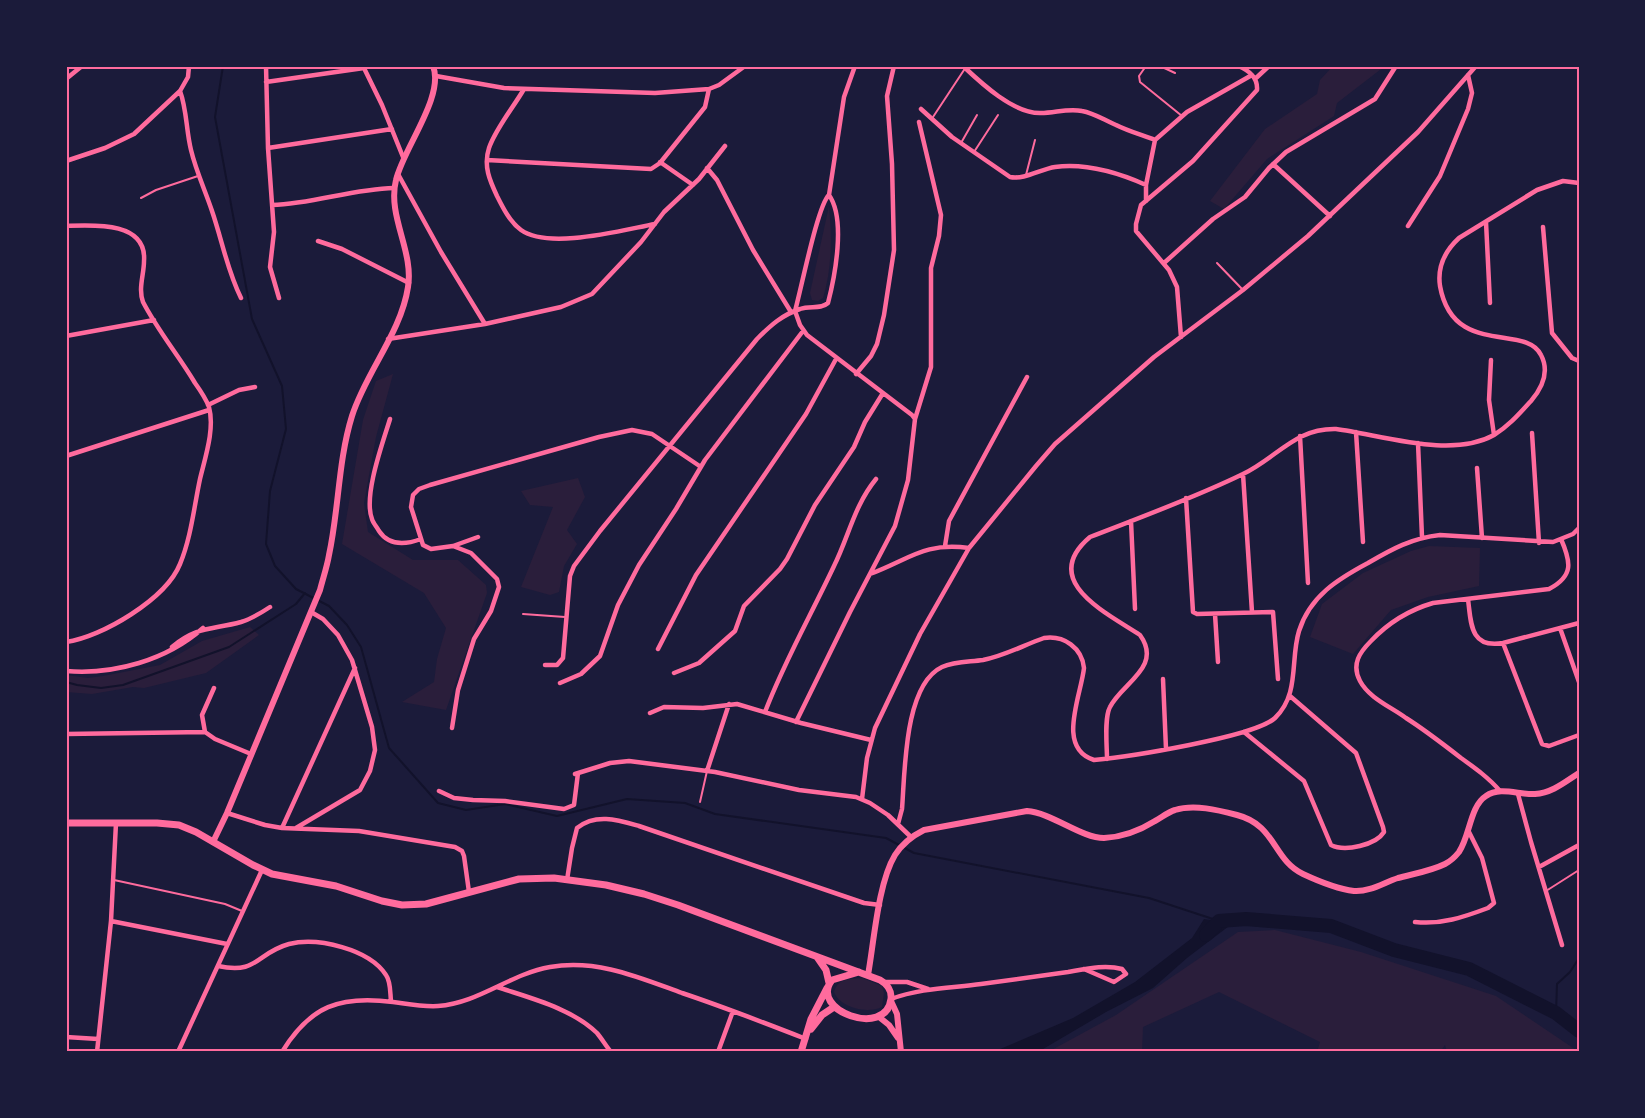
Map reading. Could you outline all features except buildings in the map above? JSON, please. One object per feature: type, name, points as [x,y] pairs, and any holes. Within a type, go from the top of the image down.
[{"type":"main road","points":[[66,823],[179,825],[262,870],[284,877],[336,886],[406,906],[426,904],[519,879],[567,879],[612,887],[652,897],[721,920],[884,982],[891,1000],[884,1013],[871,1019],[842,1013],[834,1007],[829,998],[826,970],[817,957]]},
{"type":"main road","points":[[801,1052],[812,1019],[829,985],[835,978],[859,972]]},
{"type":"main road","points":[[807,1036],[822,1015],[834,1007]]},
{"type":"street","points":[[66,79],[82,66]]},
{"type":"street","points":[[67,160],[105,148],[134,134],[180,91],[185,83],[189,66]]},
{"type":"street","points":[[266,66],[274,244],[270,267],[279,298]]},
{"type":"street","points":[[213,842],[320,590],[330,554],[348,431],[356,405],[401,314],[409,283],[408,258],[394,203],[394,188],[403,157],[431,100],[436,76],[433,66]]},
{"type":"street","points":[[436,76],[504,88],[655,93],[708,89],[719,85],[745,66]]},
{"type":"street","points":[[793,312],[819,215],[829,195],[844,97],[855,66]]},
{"type":"street","points":[[856,374],[871,356],[877,344],[892,264],[893,187],[887,96],[894,66]]},
{"type":"street","points":[[1181,337],[1177,287],[1164,264],[1136,231],[1138,213],[1141,205],[1193,161],[1257,90],[1253,77],[1238,66]]},
{"type":"street","points":[[1146,201],[1146,185],[1155,140],[1182,116],[1269,66]]},
{"type":"street","points":[[1164,264],[1213,219],[1245,198],[1286,152],[1370,104],[1384,87],[1396,66]]},
{"type":"street","points":[[862,799],[871,740],[880,714],[911,651],[969,548],[1055,444],[1181,337],[1243,290],[1330,216],[1418,132],[1476,66]]},
{"type":"street","points":[[266,82],[363,67],[403,157]]},
{"type":"street","points":[[964,67],[986,87],[1024,111],[1040,113],[1060,110],[1082,111],[1155,140]]},
{"type":"street","points":[[1408,226],[1440,176],[1468,109],[1472,93],[1468,75]]},
{"type":"street","points":[[524,89],[492,142],[487,160],[491,183],[507,215],[517,227],[530,235],[539,237],[578,237],[655,224]]},
{"type":"street","points":[[487,160],[651,169],[660,162],[705,107],[708,89]]},
{"type":"street","points":[[180,91],[184,101],[191,149],[198,176],[212,212],[228,268],[241,298]]},
{"type":"street","points":[[921,109],[931,120],[961,143],[1010,177],[1016,178],[1054,167],[1074,167],[1109,172],[1146,185]]},
{"type":"street","points":[[796,722],[896,526],[908,480],[915,418],[931,367],[931,268],[939,236],[941,215],[919,122]]},
{"type":"street","points":[[268,148],[392,129]]},
{"type":"street","points":[[388,339],[485,324],[571,304],[589,297],[641,242],[669,207],[693,185],[724,146]]},
{"type":"street","points":[[660,162],[693,185]]},
{"type":"street","points":[[1273,164],[1330,216]]},
{"type":"street","points":[[707,168],[717,180],[753,250],[803,331],[836,359],[915,418]]},
{"type":"street","points":[[398,173],[436,245],[485,324]]},
{"type":"street","points":[[1107,759],[1110,705],[1140,671],[1147,658],[1147,651],[1140,635],[1083,595],[1075,585],[1071,564],[1075,554],[1090,537],[1243,474],[1300,436],[1323,429],[1356,432],[1418,443],[1469,444],[1494,435],[1514,420],[1543,383],[1545,373],[1541,354],[1529,343],[1482,334],[1460,323],[1445,303],[1439,279],[1443,257],[1449,247],[1459,238],[1537,190],[1563,181],[1579,183]]},
{"type":"street","points":[[272,205],[303,202],[367,189],[394,188]]},
{"type":"street","points":[[545,665],[557,665],[563,658],[570,576],[574,566],[757,339],[776,320],[807,307],[823,307],[828,303],[835,268],[837,232],[834,203],[829,195]]},
{"type":"street","points":[[1486,222],[1490,303]]},
{"type":"street","points":[[66,226],[114,228],[133,234],[139,239],[145,260],[141,297],[209,408],[210,426],[185,549],[176,573],[128,616],[95,635],[66,642]]},
{"type":"street","points":[[1544,226],[1552,333],[1577,361]]},
{"type":"street","points":[[318,241],[342,249],[409,283]]},
{"type":"street","points":[[66,336],[153,320]]},
{"type":"street","points":[[560,683],[581,674],[600,656],[626,588],[701,467],[803,331]]},
{"type":"street","points":[[658,649],[696,575],[801,422],[836,359]]},
{"type":"street","points":[[1491,360],[1489,400],[1494,435]]},
{"type":"street","points":[[945,546],[949,521],[1027,377]]},
{"type":"street","points":[[66,433],[66,454],[209,408],[239,390],[255,387]]},
{"type":"street","points":[[674,674],[699,663],[735,631],[744,606],[788,559],[814,505],[854,447],[864,422],[883,393]]},
{"type":"street","points":[[390,419],[373,481],[370,497],[371,518],[384,537],[396,543],[410,543],[421,539]]},
{"type":"street","points":[[478,537],[453,546],[431,549],[423,545],[411,502],[413,495],[423,488],[625,431],[646,431],[701,467]]},
{"type":"street","points":[[1356,432],[1363,542]]},
{"type":"street","points":[[1532,433],[1539,543]]},
{"type":"street","points":[[1300,436],[1308,583]]},
{"type":"street","points":[[1418,443],[1422,537]]},
{"type":"street","points":[[1477,468],[1482,538]]},
{"type":"street","points":[[1243,474],[1252,612]]},
{"type":"street","points":[[765,712],[780,674],[841,552],[853,515],[863,496],[876,479]]},
{"type":"street","points":[[1186,498],[1193,612],[1197,614],[1274,613],[1278,679]]},
{"type":"street","points":[[1131,521],[1135,609]]},
{"type":"street","points":[[898,824],[913,708],[920,692],[933,673],[949,664],[983,660],[1044,638],[1052,637],[1068,642],[1078,651],[1083,661],[1084,668],[1074,716],[1073,738],[1077,747],[1087,758],[1107,759],[1166,749],[1244,732],[1267,724],[1275,717],[1290,696],[1299,631],[1305,615],[1338,580],[1394,548],[1422,537],[1440,535],[1539,543],[1553,542],[1561,540],[1579,528]]},
{"type":"street","points":[[1500,791],[1487,778],[1420,727],[1372,695],[1359,679],[1357,661],[1359,653],[1378,633],[1403,615],[1433,603],[1549,589],[1557,585],[1563,579],[1569,563],[1561,540]]},
{"type":"street","points":[[452,728],[458,690],[474,639],[491,611],[499,587],[497,579],[471,553],[453,546]]},
{"type":"street","points":[[870,574],[923,550],[945,546],[969,548]]},
{"type":"street","points":[[1468,599],[1471,624],[1478,639],[1493,645],[1579,623]]},
{"type":"street","points":[[66,671],[107,670],[124,667],[165,653],[203,628],[241,622],[270,607]]},
{"type":"street","points":[[296,828],[360,790],[370,771],[375,741],[355,668],[338,635],[312,609]]},
{"type":"street","points":[[1215,614],[1218,662]]},
{"type":"street","points":[[1560,628],[1579,682]]},
{"type":"street","points":[[1503,643],[1542,744],[1549,746],[1579,735]]},
{"type":"street","points":[[282,828],[355,668]]},
{"type":"street","points":[[1163,679],[1166,749]]},
{"type":"street","points":[[214,688],[202,715],[202,728],[215,739],[251,754]]},
{"type":"street","points":[[1244,732],[1304,781],[1331,844],[1340,848],[1380,837],[1384,831],[1383,827],[1356,753],[1290,696]]},
{"type":"street","points":[[707,771],[729,704]]},
{"type":"street","points":[[650,713],[664,707],[703,708],[737,704],[796,722],[871,740]]},
{"type":"street","points":[[66,734],[205,732]]},
{"type":"street","points":[[440,791],[454,798],[505,801],[564,809],[574,805],[577,773],[610,763],[629,761],[707,771],[799,790],[862,799],[898,824],[909,839]]},
{"type":"street","points":[[868,975],[888,870],[896,854],[909,839],[924,830],[1027,811],[1039,813],[1100,838],[1113,837],[1130,835],[1173,810],[1203,808],[1252,819],[1261,825],[1287,862],[1298,871],[1340,888],[1365,891],[1446,863],[1461,849],[1478,804],[1487,795],[1500,791],[1536,794],[1560,786],[1579,773]]},
{"type":"street","points":[[1518,794],[1562,945]]},
{"type":"street","points":[[226,813],[282,828],[365,832],[459,849],[464,856],[469,892]]},
{"type":"street","points":[[567,879],[577,828],[593,820],[609,819],[698,845],[864,903],[880,905]]},
{"type":"street","points":[[96,1052],[111,921],[116,823]]},
{"type":"street","points":[[1416,922],[1431,924],[1446,921],[1488,908],[1494,903],[1481,855],[1469,831]]},
{"type":"street","points":[[1539,867],[1579,845]]},
{"type":"street","points":[[178,1052],[262,870]]},
{"type":"street","points":[[111,921],[227,944]]},
{"type":"street","points":[[218,966],[238,969],[246,967],[268,953],[291,944],[308,942],[336,945],[357,953],[386,974],[391,1001]]},
{"type":"street","points":[[282,1052],[297,1029],[308,1018],[343,1002],[361,999],[438,1006],[458,1003],[527,973],[544,968],[570,965],[615,969],[807,1036]]},
{"type":"street","points":[[901,1052],[897,1014],[891,1000],[928,989],[1084,969],[1116,967],[1122,969],[1126,974],[1114,982],[1084,969]]},
{"type":"street","points":[[884,982],[907,982],[928,989]]},
{"type":"street","points":[[497,987],[561,1011],[584,1023],[597,1034],[611,1052]]},
{"type":"street","points":[[718,1052],[733,1011]]},
{"type":"street","points":[[879,1017],[888,1024],[898,1038]]},
{"type":"street","points":[[66,1037],[98,1039]]},
{"type":"lane","points":[[1146,66],[1139,76],[1140,81],[1182,116]]},
{"type":"lane","points":[[1160,66],[1175,73]]},
{"type":"lane","points":[[931,120],[964,67]]},
{"type":"lane","points":[[961,143],[977,115]]},
{"type":"lane","points":[[974,152],[998,115]]},
{"type":"lane","points":[[1025,175],[1035,140]]},
{"type":"lane","points":[[141,198],[156,190],[198,176]]},
{"type":"lane","points":[[1217,262],[1243,290]]},
{"type":"lane","points":[[523,614],[566,617]]},
{"type":"lane","points":[[700,802],[707,771]]},
{"type":"lane","points":[[1546,891],[1579,870]]},
{"type":"lane","points":[[113,880],[225,904],[242,911]]},
{"type":"shaded area","points":[[1333,66],[1385,66],[1337,103],[1334,116],[1267,159],[1224,209],[1210,201],[1265,129],[1317,94],[1320,80]]},
{"type":"shaded area","points":[[829,206],[830,264],[823,298],[818,301],[812,300],[810,293]]},
{"type":"shaded area","points":[[393,374],[376,437],[364,503],[368,532],[413,560],[458,560],[486,585],[487,593],[446,710],[402,702],[434,682],[437,659],[446,628],[424,593],[342,544],[363,420],[376,381]]},
{"type":"shaded area","points":[[578,478],[585,497],[567,530],[577,544],[564,566],[559,592],[550,595],[521,587],[553,507],[530,505],[521,491]]},
{"type":"shaded area","points":[[1429,546],[1480,548],[1479,586],[1428,597],[1391,610],[1353,654],[1310,637],[1322,604],[1363,573],[1411,551]]},
{"type":"shaded area","points":[[250,627],[259,635],[206,673],[144,688],[133,687],[92,694],[66,692],[66,675],[88,678],[160,665],[202,641]]},
{"type":"shaded area","points":[[1204,919],[1233,923],[1187,958],[1153,988],[1106,1012],[1038,1052],[993,1052],[1073,1018],[1135,982],[1192,938]]},
{"type":"shaded area","points":[[1275,930],[1361,952],[1496,996],[1579,1052],[1447,1052],[1445,1045],[1440,1052],[1317,1052],[1320,1042],[1219,992],[1143,1027],[1142,1052],[1048,1052],[1116,1015],[1238,932]]},
{"type":"shaded area","points":[[862,978],[882,986],[884,993],[882,1007],[862,1010],[848,1006],[837,998],[834,992],[838,984],[845,980]]},
{"type":"waterway","points":[[223,66],[215,117],[252,319],[282,386],[286,429],[270,491],[266,544],[275,566],[296,589],[329,606],[347,625],[361,647],[389,748],[438,803],[466,810],[505,804],[557,816],[627,799],[685,803],[715,814],[886,838],[914,853],[1149,898],[1219,921]]},
{"type":"waterway","points":[[66,682],[101,688],[123,685],[229,647],[296,604],[305,593]]},
{"type":"waterway","points":[[1206,935],[1219,921],[1246,919],[1331,926],[1394,950],[1469,969],[1556,1013],[1579,1031]]},
{"type":"waterway","points":[[1556,1013],[1557,984],[1570,972],[1579,958]]}]
